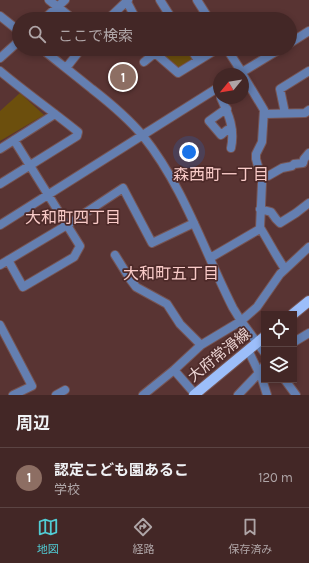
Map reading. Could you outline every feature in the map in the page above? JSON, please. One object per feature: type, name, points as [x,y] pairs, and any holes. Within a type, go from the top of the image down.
[{"type":"main road","points":[[297,311],[309,301]]},
{"type":"main road","name":"大府常滑線","points":[[194,395],[260,340]]},
{"type":"street","points":[[49,0],[64,12]]},
{"type":"street","points":[[52,12],[65,0]]},
{"type":"street","points":[[160,0],[168,12]]},
{"type":"street","points":[[197,0],[205,12]]},
{"type":"street","points":[[116,12],[128,1],[133,12]]},
{"type":"street","points":[[0,16],[12,25]]},
{"type":"street","points":[[297,39],[309,31]]},
{"type":"street","points":[[0,58],[12,47]]},
{"type":"street","points":[[51,56],[114,106],[152,147],[169,174],[194,223],[226,294],[241,321],[260,340]]},
{"type":"street","points":[[66,68],[75,56]]},
{"type":"street","points":[[144,62],[149,56]]},
{"type":"street","points":[[159,56],[178,73],[205,56]]},
{"type":"street","points":[[195,56],[198,60]]},
{"type":"street","points":[[231,56],[238,68]]},
{"type":"street","points":[[249,69],[269,56]]},
{"type":"street","points":[[0,71],[78,132],[77,136],[0,184]]},
{"type":"street","points":[[285,113],[280,89],[309,71]]},
{"type":"street","points":[[249,85],[264,110],[262,142],[256,154],[262,183],[260,228],[285,269]]},
{"type":"street","points":[[0,225],[142,135],[213,93]]},
{"type":"street","points":[[224,104],[229,114],[232,130],[230,148]]},
{"type":"street","points":[[227,109],[209,121],[221,134],[227,130],[232,130]]},
{"type":"street","points":[[264,114],[305,112],[309,110]]},
{"type":"street","points":[[0,149],[55,114]]},
{"type":"street","points":[[8,260],[23,287],[74,257],[80,246],[14,140]]},
{"type":"street","points":[[261,177],[268,176],[282,168],[292,166],[294,164],[306,164],[304,159],[309,153]]},
{"type":"street","points":[[0,265],[123,188],[152,243],[194,223]]},
{"type":"street","points":[[260,209],[271,212],[280,222],[296,213],[309,203]]},
{"type":"street","points":[[210,258],[260,228]]},
{"type":"street","points":[[143,395],[174,370],[201,345],[241,321],[257,307],[280,274],[309,247]]},
{"type":"street","points":[[115,255],[136,286],[167,304],[180,324],[201,345]]},
{"type":"street","points":[[0,325],[32,386],[13,395]]},
{"type":"street","points":[[297,340],[309,333]]},
{"type":"street","points":[[248,350],[261,369]]},
{"type":"street","points":[[174,370],[194,395]]},
{"type":"street","points":[[238,395],[261,371]]},
{"type":"street","points":[[265,383],[267,395]]},
{"type":"street","points":[[287,383],[296,395]]},
{"type":"street","points":[[56,395],[65,390]]},
{"type":"shaded area","points":[[164,56],[194,56],[195,58],[178,69]]},
{"type":"shaded area","points":[[20,93],[44,115],[0,141],[0,111]]},
{"type":"place","name":"認定こども園あるこ","points":[[123,77]]},
{"type":"district","name":"森西町一丁目","points":[[221,174]]},
{"type":"district","name":"大和町四丁目","points":[[73,217]]},
{"type":"district","name":"大和町五丁目","points":[[171,273]]}]
